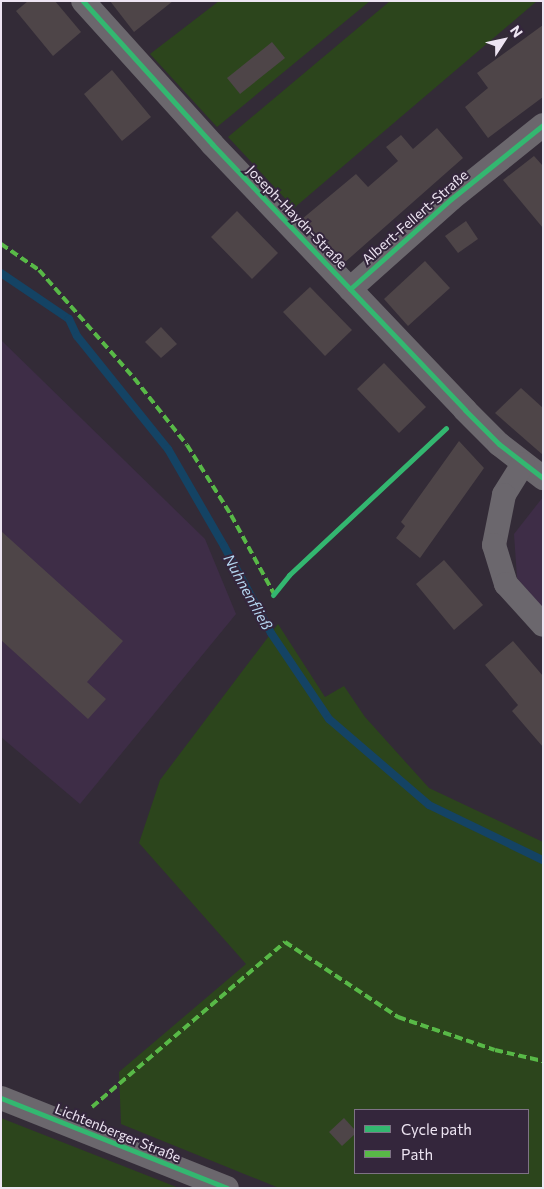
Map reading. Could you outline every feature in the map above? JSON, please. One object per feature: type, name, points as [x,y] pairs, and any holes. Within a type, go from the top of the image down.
[{"type":"street","name":"Joseph-Haydn-Straße","points":[[83,1],[212,144],[465,410],[523,464],[543,478]]},
{"type":"street","name":"Albert-Fellert-Straße","points":[[350,289],[451,199],[539,133]]},
{"type":"street","points":[[523,464],[504,496],[494,545],[506,584],[543,625]]},
{"type":"street","name":"Lichtenberger Straße","points":[[1,1098],[227,1188]]},
{"type":"shaded area","points":[[1,340],[205,539],[236,614],[80,804],[1,737]]},
{"type":"shaded area","points":[[543,497],[543,609],[517,578],[514,534]]},
{"type":"green space","points":[[219,1],[370,1],[217,127],[150,54]]},
{"type":"green space","points":[[390,1],[537,1],[294,208],[228,137]]},
{"type":"green space","points":[[278,624],[325,697],[344,686],[365,717],[429,788],[543,842],[543,1188],[279,1188],[121,1124],[119,1072],[246,964],[139,843],[160,780]]},
{"type":"green space","points":[[1,1118],[179,1188],[1,1188]]},
{"type":"building","points":[[28,1],[55,1],[81,32],[53,56],[16,11]]},
{"type":"building","points":[[110,1],[173,1],[134,32]]},
{"type":"building","points":[[543,25],[543,97],[488,138],[465,107],[488,88],[477,73]]},
{"type":"building","points":[[272,42],[285,58],[240,94],[227,78]]},
{"type":"building","points":[[112,70],[151,117],[122,141],[84,94]]},
{"type":"building","points":[[437,128],[463,158],[344,263],[302,219],[356,174],[368,187],[398,161],[386,147],[401,135],[413,149]]},
{"type":"building","points":[[534,156],[543,166],[543,228],[503,180]]},
{"type":"building","points":[[237,211],[278,253],[252,279],[211,237]]},
{"type":"building","points":[[466,221],[478,239],[458,253],[445,236]]},
{"type":"building","points":[[425,261],[450,288],[408,326],[384,299]]},
{"type":"building","points":[[310,287],[352,330],[325,356],[283,312]]},
{"type":"building","points":[[161,327],[177,344],[161,358],[145,342]]},
{"type":"building","points":[[384,363],[426,407],[399,433],[357,389]]},
{"type":"building","points":[[521,388],[543,408],[543,455],[495,413]]},
{"type":"building","points":[[459,441],[484,468],[420,558],[396,538],[405,526],[401,522]]},
{"type":"building","points":[[1,531],[123,641],[87,682],[106,699],[88,719],[1,640]]},
{"type":"building","points":[[444,560],[483,605],[454,630],[416,584]]},
{"type":"building","points":[[513,641],[543,676],[543,747],[512,711],[518,705],[485,665]]},
{"type":"building","points":[[344,1118],[354,1129],[354,1135],[342,1146],[329,1132]]},
{"type":"waterway","name":"Nuhnenfließ","points":[[1,273],[69,319],[77,336],[168,449],[271,633],[329,719],[429,805],[543,860]]},
{"type":"marked path","points":[[1,244],[39,270],[134,378],[187,445],[231,515],[274,594]]},
{"type":"marked path","points":[[92,1107],[285,942],[398,1017],[495,1050],[543,1061]]},
{"type":"cycle path","points":[[83,1],[212,144],[465,410],[499,444],[543,478]]},
{"type":"cycle path","points":[[350,289],[451,199],[543,125]]},
{"type":"cycle path","points":[[273,595],[289,575],[446,428]]},
{"type":"cycle path","points":[[1,1098],[227,1188]]}]
